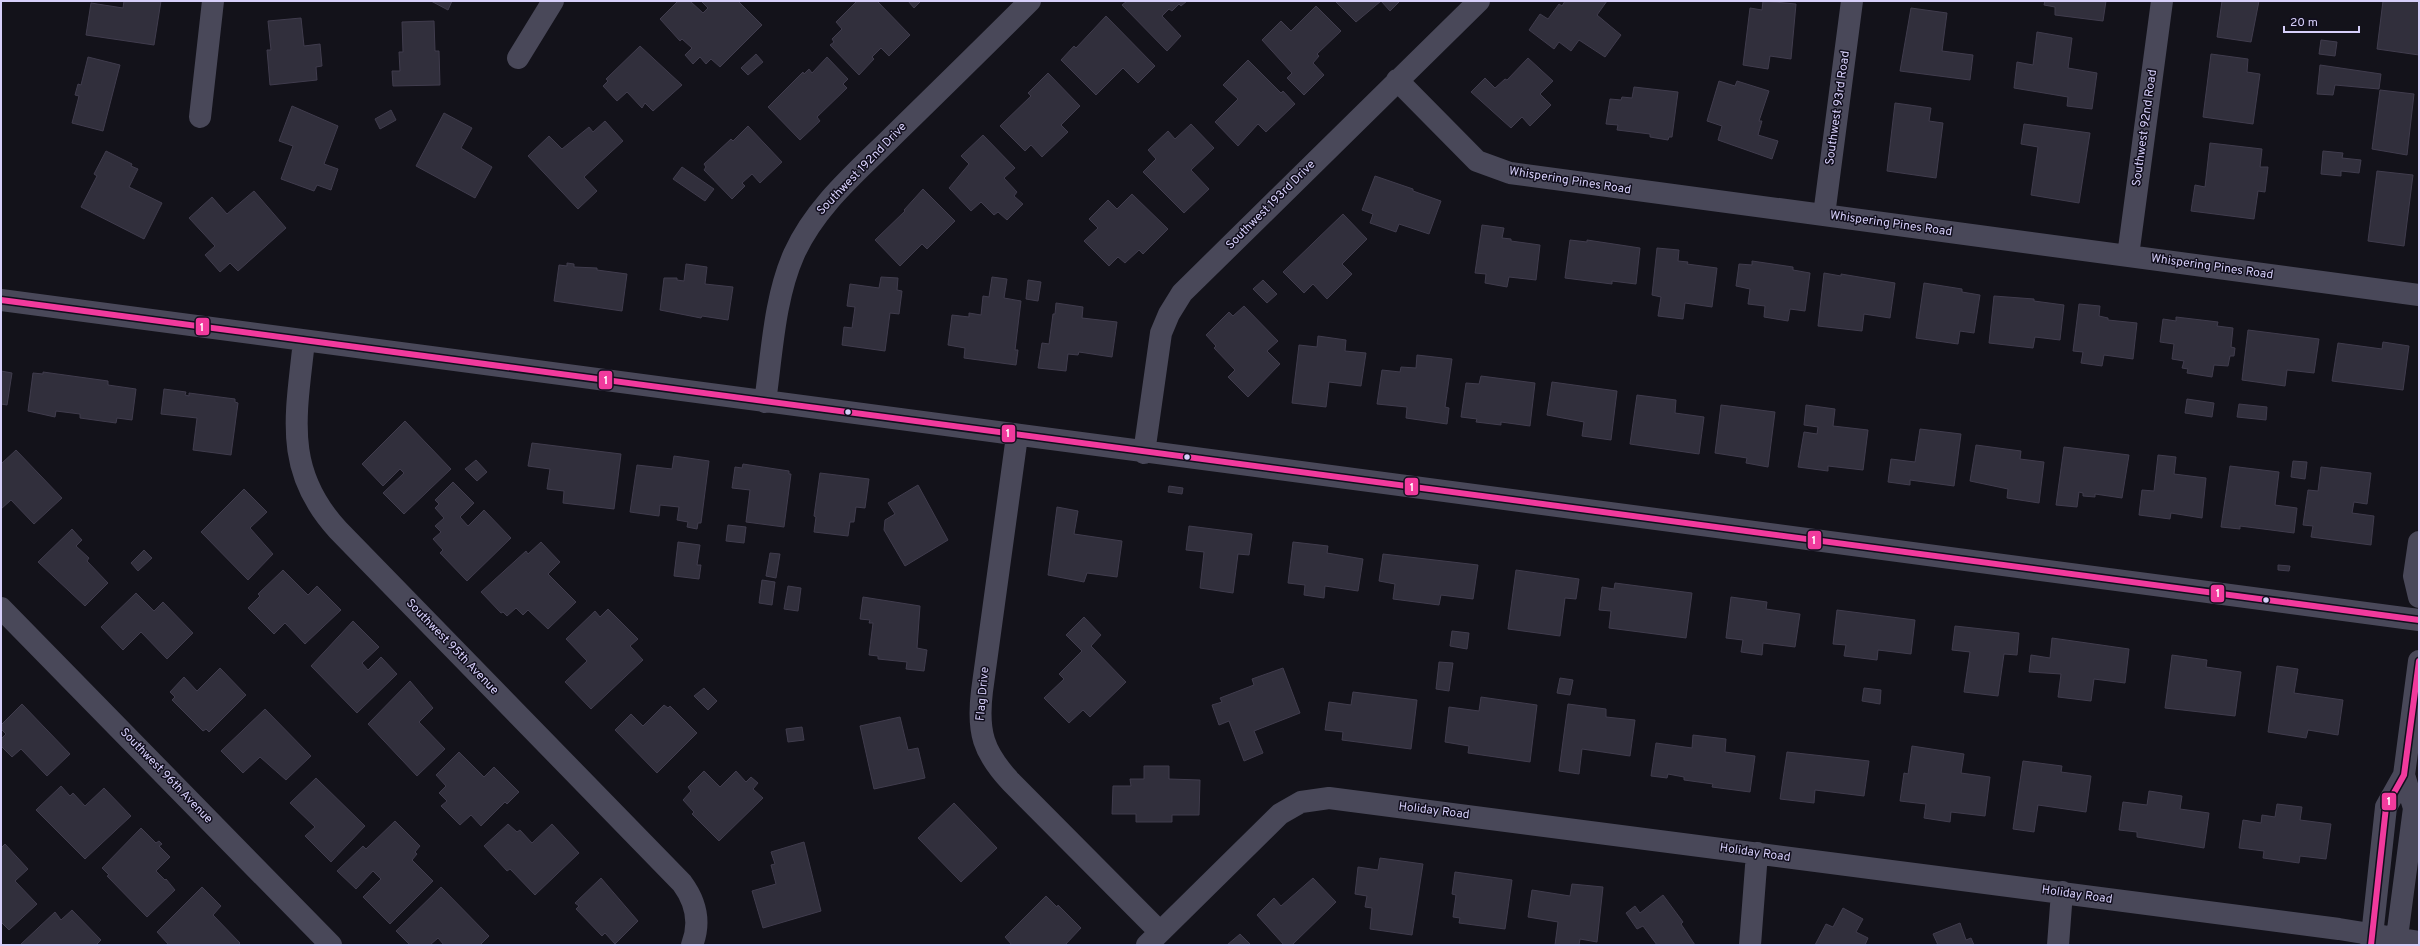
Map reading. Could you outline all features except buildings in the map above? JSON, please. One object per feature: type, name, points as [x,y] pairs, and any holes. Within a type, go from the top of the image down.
[{"type":"street","points":[[200,117],[214,1]]},
{"type":"street","points":[[518,58],[553,1]]},
{"type":"street","name":"Southwest 192nd Drive","points":[[765,402],[786,275],[803,235],[815,218],[853,175],[1030,1]]},
{"type":"street","name":"Southwest 193rd Drive","points":[[1144,453],[1159,345],[1164,324],[1178,299],[1397,80],[1479,1]]},
{"type":"street","name":"Southwest 93rd Road","points":[[1824,215],[1852,1]]},
{"type":"street","name":"Southwest 92nd Road","points":[[2128,256],[2162,1]]},
{"type":"street","name":"Whispering Pines Road","points":[[1397,80],[1477,161],[1494,168],[1538,178],[2419,294]]},
{"type":"street","points":[[1,300],[1144,453],[2419,620]]},
{"type":"street","name":"Southwest 95th Avenue","points":[[304,341],[296,436],[301,466],[317,504],[338,530],[677,877],[692,897],[696,914],[697,931],[692,945]]},
{"type":"street","name":"Flag Drive","points":[[1017,436],[982,691],[980,721],[981,735],[990,756],[1003,774],[1153,939]]},
{"type":"street","points":[[2419,542],[2414,576],[2419,597]]},
{"type":"street","name":"Southwest 96th Avenue","points":[[1,608],[331,945]]},
{"type":"street","points":[[2371,940],[2386,807],[2404,775],[2419,661]]},
{"type":"street","points":[[2396,942],[2414,808],[2404,775]]},
{"type":"street","name":"Holiday Road","points":[[1153,939],[1280,814],[1294,804],[1318,798],[2062,892],[2371,940],[2419,942]]},
{"type":"street","points":[[1750,945],[1757,853]]},
{"type":"street","points":[[2058,945],[2062,892]]},
{"type":"transit line","name":"1","points":[[1,300],[2419,620]]},
{"type":"transit line","name":"1","points":[[2371,945],[2386,807],[2404,775],[2419,661]]}]
